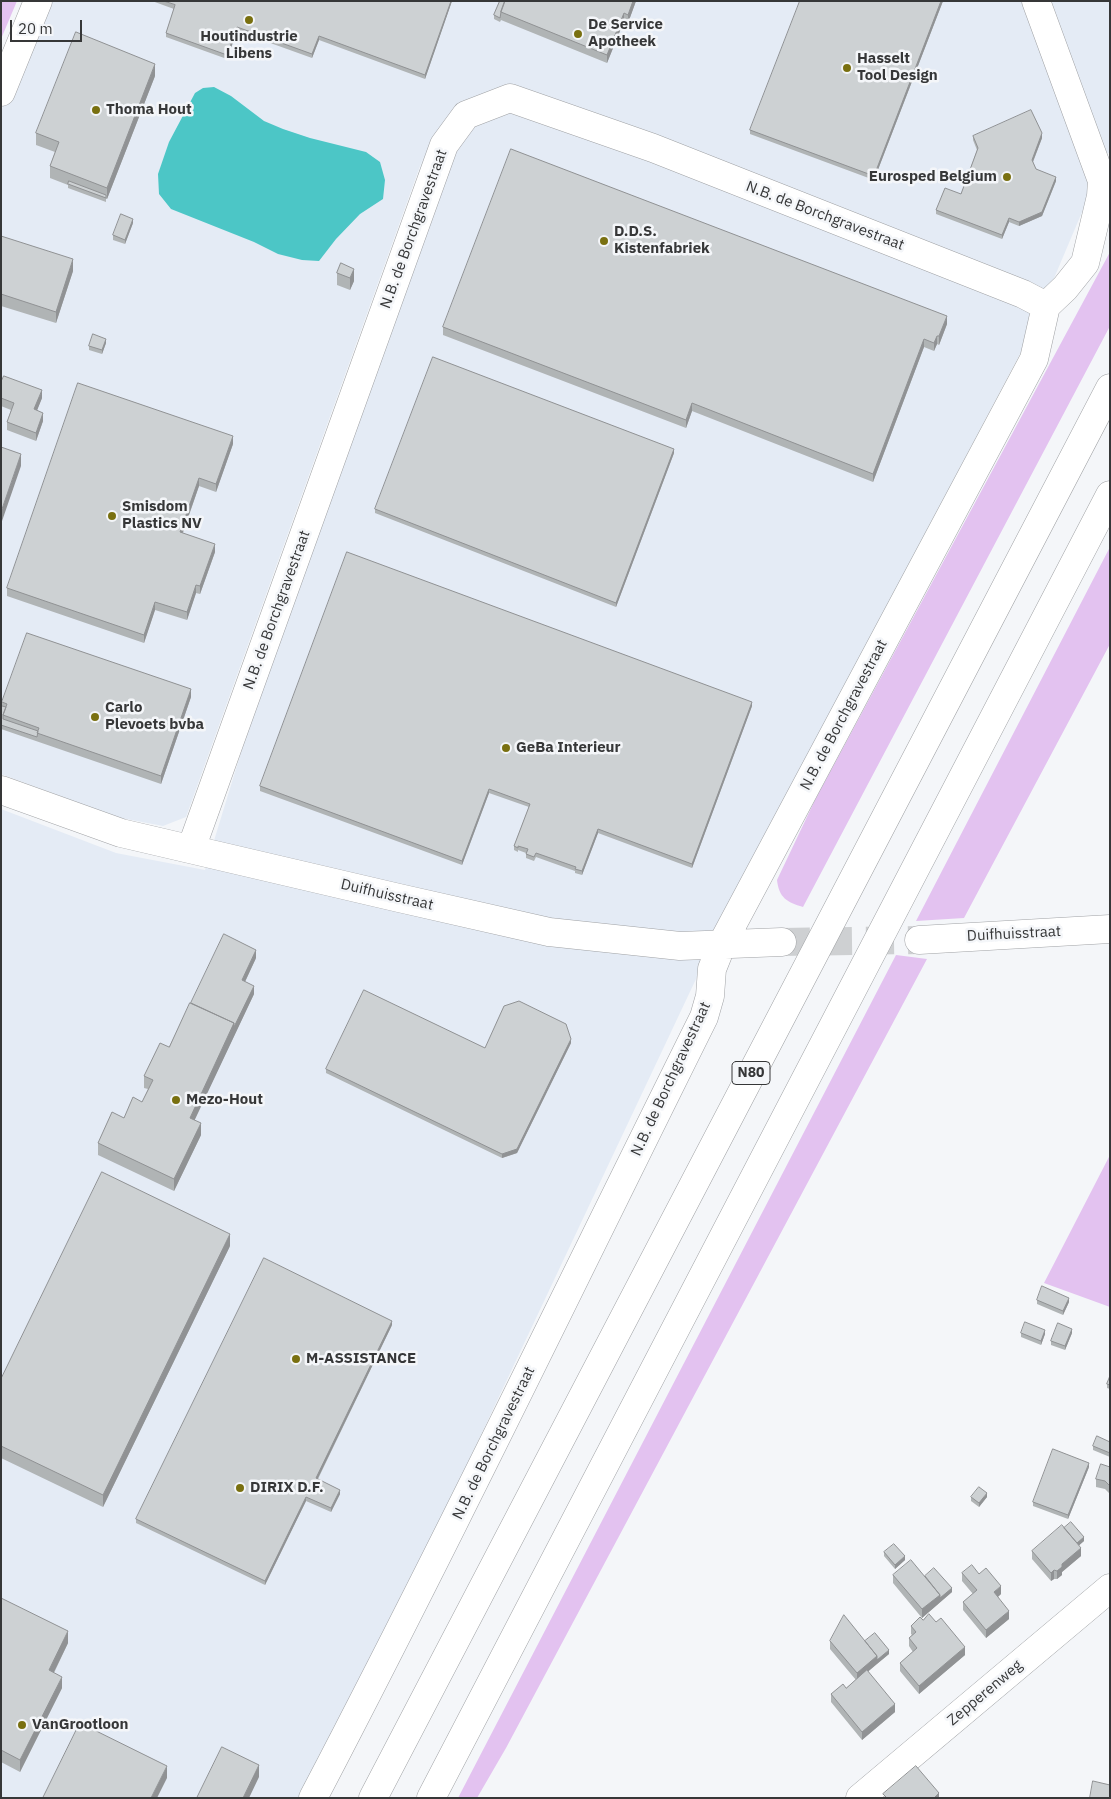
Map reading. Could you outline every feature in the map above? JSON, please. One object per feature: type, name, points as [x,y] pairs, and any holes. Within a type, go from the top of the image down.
[{"type":"main road","points":[[1,92],[38,1]]},
{"type":"main road","points":[[1036,1],[1102,181],[1085,263],[1065,288],[1046,306]]},
{"type":"main road","name":"N.B. de Borchgravestraat","points":[[191,849],[444,145],[466,115],[510,98],[653,148],[1023,294],[1046,306],[1034,360],[722,944],[712,969],[710,996],[704,1017],[398,1637],[313,1798]]},
{"type":"main road","name":"N80","points":[[373,1798],[1110,388]]},
{"type":"main road","points":[[431,1798],[1110,495]]},
{"type":"main road","name":"Duifhuisstraat","points":[[1,790],[121,833],[550,932],[680,946],[782,942]]},
{"type":"main road","name":"Duifhuisstraat","points":[[919,940],[1110,929]]},
{"type":"main road","name":"Zepperenweg","points":[[860,1798],[1110,1588]]},
{"type":"shaded area","points":[[1,1],[17,1],[1,39]]},
{"type":"shaded area","points":[[47,1],[1110,1],[1110,153],[1107,153],[1030,335],[719,924],[696,979],[370,1670],[306,1798],[1,1798],[1,809],[116,853],[205,870],[424,155],[186,817],[163,826],[116,817],[1,774],[1,111]]},
{"type":"shaded area","points":[[1110,252],[1110,326],[803,907],[792,903],[782,895],[777,880],[815,800]]},
{"type":"shaded area","points":[[1110,547],[1110,644],[964,918],[916,921]]},
{"type":"shaded area","points":[[896,955],[927,959],[506,1748],[477,1798],[458,1798]]},
{"type":"shaded area","points":[[1110,1155],[1110,1307],[1044,1283]]},
{"type":"water","points":[[214,87],[231,96],[264,121],[310,138],[366,152],[380,162],[385,180],[383,199],[360,214],[336,239],[319,261],[302,260],[278,254],[254,242],[171,209],[159,194],[158,174],[169,142],[195,93],[203,88]]},
{"type":"building","points":[[164,1],[451,1],[425,75],[319,36],[312,54],[237,27],[227,55],[166,33],[175,5]]},
{"type":"building","points":[[500,1],[505,1],[500,18],[494,15]]},
{"type":"building","name":"De Service Apotheek","points":[[505,1],[633,1],[628,15],[624,13],[607,55],[501,12]]},
{"type":"building","name":"Hasselt Tool Design","points":[[800,1],[941,1],[874,176],[750,130]]},
{"type":"building","name":"Thoma Hout","points":[[76,32],[155,64],[107,188],[50,166],[59,142],[36,133]]},
{"type":"building","name":"Eurosped Belgium","points":[[1031,110],[1042,133],[1032,160],[1036,169],[1056,177],[1042,212],[1019,222],[1009,218],[1002,235],[936,210],[945,188],[961,194],[978,148],[973,136]]},
{"type":"building","name":"D.D.S. Kistenfabriek","points":[[511,149],[947,316],[934,343],[924,339],[873,474],[692,403],[686,420],[443,327]]},
{"type":"building","points":[[69,181],[106,195],[106,198],[68,184]]},
{"type":"building","points":[[121,214],[133,219],[125,240],[113,235]]},
{"type":"building","points":[[1,236],[73,259],[56,312],[1,294]]},
{"type":"building","points":[[341,263],[354,269],[350,278],[337,273]]},
{"type":"building","points":[[93,334],[106,339],[102,350],[89,346]]},
{"type":"building","points":[[433,357],[674,449],[616,603],[375,509]]},
{"type":"building","points":[[4,376],[42,390],[34,409],[43,413],[36,433],[7,422],[14,403],[1,398],[1,382]]},
{"type":"building","name":"Smisdom Plastics NV","points":[[78,383],[233,436],[216,484],[199,478],[180,532],[215,544],[200,586],[196,585],[187,612],[155,602],[144,635],[7,588]]},
{"type":"building","points":[[1,447],[21,454],[1,512]]},
{"type":"building","name":"GeBa Interieur","points":[[347,552],[752,702],[692,864],[598,829],[582,871],[575,869],[576,867],[536,853],[534,857],[526,854],[528,849],[514,846],[530,804],[489,789],[462,861],[260,786]]},
{"type":"building","name":"Carlo Plevoets bvba","points":[[27,633],[191,689],[161,776],[37,733],[39,728],[3,715],[7,704],[2,702]]},
{"type":"building","points":[[2,706],[6,707],[3,719],[38,731],[37,737],[1,725]]},
{"type":"building","points":[[224,934],[256,950],[242,980],[254,986],[234,1027],[234,1023],[191,1003]]},
{"type":"building","points":[[364,990],[485,1048],[504,1006],[519,1001],[566,1024],[571,1039],[517,1149],[502,1154],[326,1069]]},
{"type":"building","name":"Mezo-Hout","points":[[190,1003],[234,1023],[190,1118],[201,1123],[174,1179],[98,1143],[112,1112],[124,1118],[133,1097],[142,1102],[153,1080],[144,1076],[160,1043],[169,1047]]},
{"type":"building","points":[[102,1172],[230,1234],[103,1495],[1,1446],[1,1379]]},
{"type":"building","points":[[264,1258],[392,1321],[316,1478],[340,1490],[331,1508],[306,1497],[265,1581],[136,1519]]},
{"type":"building","points":[[1042,1286],[1069,1298],[1063,1311],[1037,1300]]},
{"type":"building","points":[[1025,1322],[1045,1330],[1041,1341],[1021,1333]]},
{"type":"building","points":[[1058,1323],[1072,1329],[1065,1346],[1051,1341]]},
{"type":"building","points":[[1097,1436],[1110,1442],[1110,1453],[1093,1446]]},
{"type":"building","points":[[1053,1449],[1089,1463],[1068,1515],[1033,1502]]},
{"type":"building","points":[[1101,1464],[1110,1467],[1110,1486],[1105,1481],[1096,1479]]},
{"type":"building","points":[[979,1487],[987,1493],[979,1503],[971,1497]]},
{"type":"building","points":[[1071,1522],[1084,1537],[1077,1543],[1064,1528]]},
{"type":"building","points":[[1062,1525],[1081,1548],[1062,1564],[1062,1567],[1051,1573],[1032,1551]]},
{"type":"building","points":[[894,1544],[905,1556],[895,1565],[884,1552]]},
{"type":"building","points":[[911,1560],[940,1595],[922,1609],[893,1575]]},
{"type":"building","points":[[972,1565],[979,1574],[986,1568],[1001,1586],[994,1592],[1009,1611],[986,1630],[963,1602],[977,1590],[962,1573]]},
{"type":"building","points":[[934,1568],[952,1588],[940,1598],[940,1595],[925,1576]]},
{"type":"building","name":"VanGrootloon","points":[[1,1598],[68,1631],[49,1670],[62,1677],[20,1760],[1,1750]]},
{"type":"building","points":[[929,1614],[936,1622],[941,1618],[965,1647],[919,1686],[900,1663],[917,1648],[909,1638],[916,1632],[911,1626],[920,1617],[923,1620]]},
{"type":"building","points":[[844,1615],[877,1656],[857,1673],[830,1641]]},
{"type":"building","points":[[875,1633],[889,1650],[877,1660],[877,1656],[865,1641]]},
{"type":"building","points":[[867,1670],[895,1704],[862,1732],[831,1694],[843,1684],[846,1688]]},
{"type":"building","points":[[80,1723],[167,1766],[151,1798],[43,1798]]},
{"type":"building","points":[[222,1747],[259,1765],[243,1798],[197,1798]]},
{"type":"building","points":[[916,1766],[939,1793],[934,1798],[887,1798],[883,1794]]},
{"type":"building","points":[[1093,1781],[1110,1785],[1110,1798],[1090,1798]]},
{"type":"tunnel","points":[[782,942],[919,940]]},
{"type":"place","name":"Houtindustrie Libens","points":[[249,20]]},
{"type":"place","name":"De Service Apotheek","points":[[578,34]]},
{"type":"place","name":"Hasselt Tool Design","points":[[847,68]]},
{"type":"place","name":"Thoma Hout","points":[[96,110]]},
{"type":"place","name":"Eurosped Belgium","points":[[1007,177]]},
{"type":"place","name":"D.D.S. Kistenfabriek","points":[[604,241]]},
{"type":"place","name":"Smisdom Plastics NV","points":[[112,516]]},
{"type":"place","name":"Carlo Plevoets bvba","points":[[95,717]]},
{"type":"place","name":"GeBa Interieur","points":[[506,748]]},
{"type":"place","name":"Mezo-Hout","points":[[176,1100]]},
{"type":"place","name":"M-ASSISTANCE","points":[[296,1359]]},
{"type":"place","name":"DIRIX D.F.","points":[[240,1488]]},
{"type":"place","name":"VanGrootloon","points":[[22,1725]]}]
